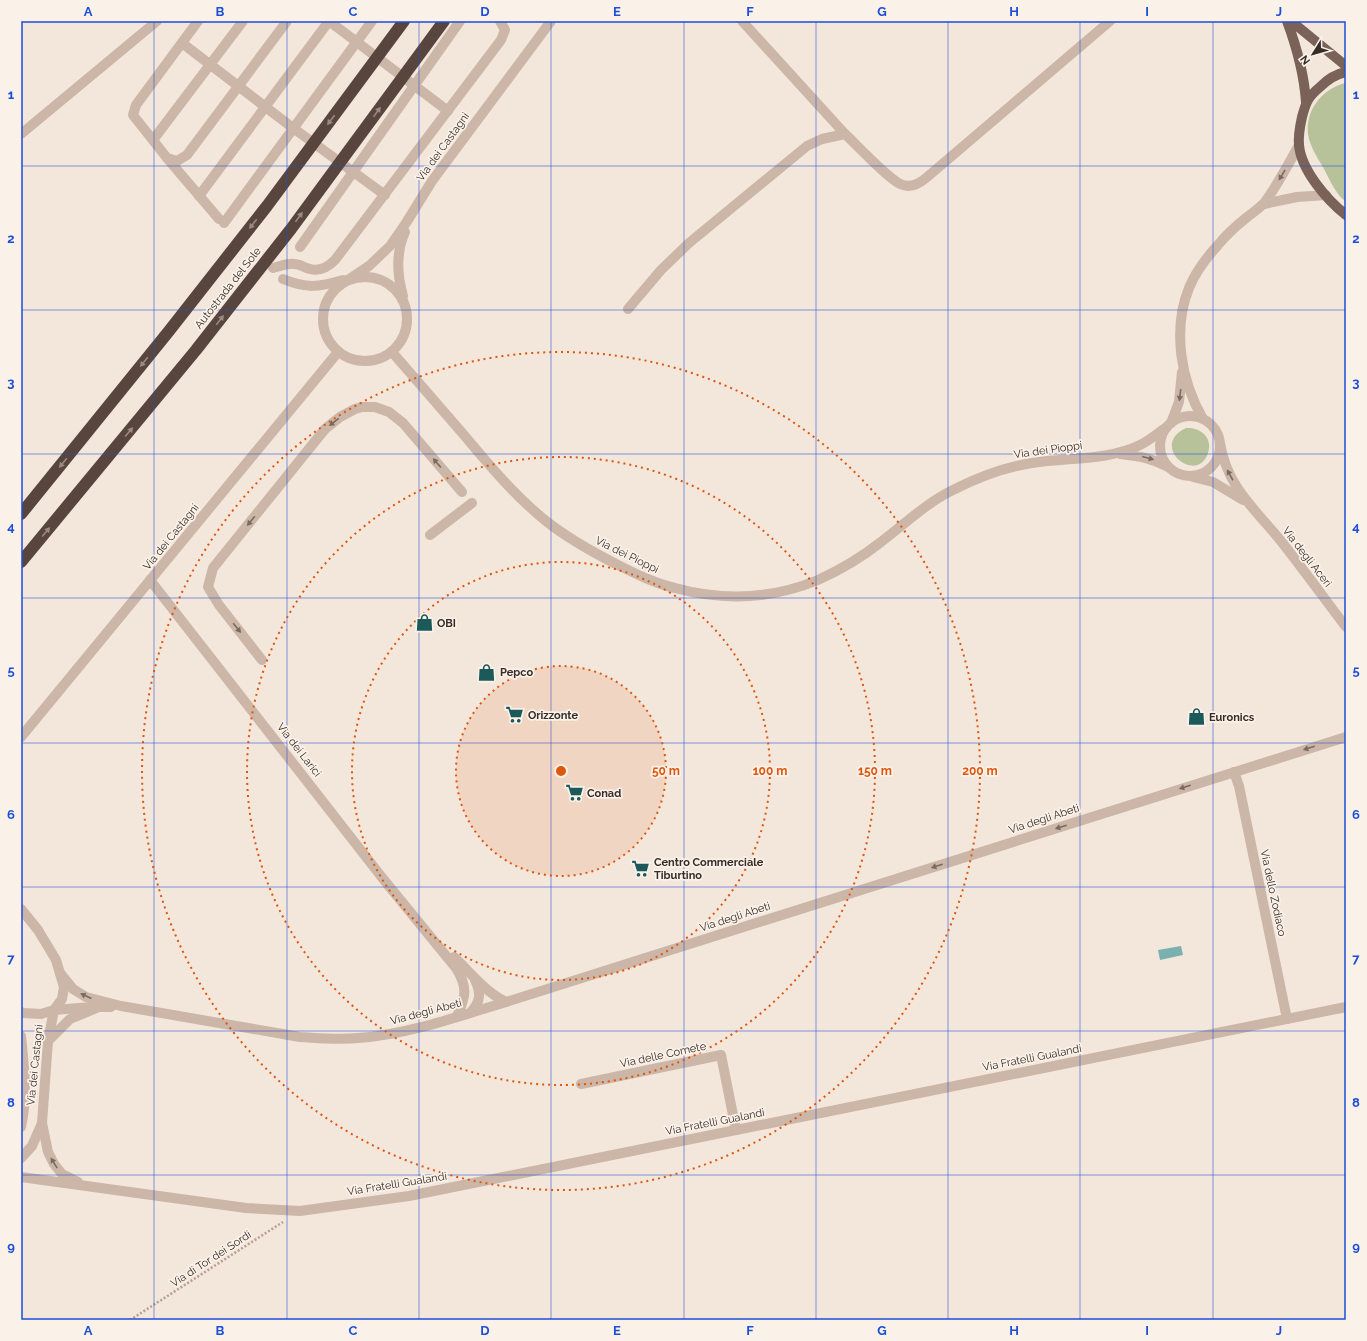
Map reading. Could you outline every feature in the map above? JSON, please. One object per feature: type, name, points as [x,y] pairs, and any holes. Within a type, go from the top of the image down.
[{"type":"highway","name":"Autostrada del Sole","points":[[21,514],[169,331],[267,206],[404,21]]},
{"type":"highway","name":"Autostrada del Sole","points":[[21,562],[196,350],[291,229],[444,21]]},
{"type":"main road","points":[[1287,21],[1299,56],[1304,81],[1306,102],[1300,126],[1299,145],[1303,160],[1310,174],[1326,196],[1346,215]]},
{"type":"main road","points":[[1291,21],[1346,66]]},
{"type":"main road","points":[[1306,102],[1314,91],[1324,83],[1337,75],[1346,72]]},
{"type":"street","points":[[21,134],[157,21]]},
{"type":"street","points":[[198,21],[136,105],[133,115],[152,140],[221,221],[294,128],[372,21]]},
{"type":"street","points":[[152,140],[243,21]]},
{"type":"street","points":[[167,158],[177,161],[187,154],[287,21]]},
{"type":"street","points":[[199,196],[329,21],[448,111]]},
{"type":"street","points":[[300,247],[460,21]]},
{"type":"street","points":[[273,268],[293,264],[318,270],[325,268],[340,255],[504,35],[506,30],[500,21]]},
{"type":"street","name":"Via dei Castagni","points":[[21,737],[338,352],[330,343],[325,333],[323,321],[327,301],[332,292],[369,266],[390,246],[432,181],[551,21]]},
{"type":"street","points":[[742,21],[845,134],[894,180],[904,186],[916,185],[926,178],[1110,21]]},
{"type":"street","points":[[182,42],[238,86],[385,195]]},
{"type":"street","points":[[628,309],[680,251],[800,151],[822,139],[845,134]]},
{"type":"street","points":[[1177,473],[1164,461],[1160,444],[1162,435],[1169,425],[1179,402],[1183,366],[1181,325],[1184,304],[1190,287],[1208,257],[1218,245],[1229,233],[1264,204],[1283,175],[1299,145]]},
{"type":"street","points":[[1264,204],[1297,197],[1326,196]]},
{"type":"street","points":[[338,352],[351,359],[365,362],[379,359],[392,352],[401,343],[406,331],[408,318],[399,279],[398,259],[402,238],[413,212]]},
{"type":"street","name":"Via dei Castagni","points":[[351,278],[362,276],[376,278],[389,284],[399,293],[406,306]]},
{"type":"street","points":[[283,279],[303,286],[318,287],[351,278]]},
{"type":"street","name":"Via dei Pioppi","points":[[392,352],[491,467],[516,493],[546,520],[578,544],[642,577],[674,588],[703,593],[733,597],[761,596],[789,590],[819,579],[846,565],[880,543],[936,500],[972,481],[1012,467],[1114,454]]},
{"type":"street","points":[[1183,366],[1193,399],[1203,419]]},
{"type":"street","points":[[262,660],[219,605],[208,587],[213,568],[325,429],[340,417],[362,407],[375,407],[389,412],[403,423],[462,492]]},
{"type":"street","points":[[1186,417],[1203,419],[1211,425],[1217,434],[1220,444],[1219,454],[1215,463],[1208,470],[1199,475],[1188,476],[1177,473],[1152,459],[1139,456],[1114,454],[1140,445],[1178,419],[1186,417]]},
{"type":"street","name":"Via degli Aceri","points":[[1220,444],[1225,466],[1248,504],[1280,540],[1346,627]]},
{"type":"street","name":"Via degli Aceri","points":[[1188,476],[1213,482],[1248,504]]},
{"type":"street","points":[[430,535],[472,503]]},
{"type":"street","name":"Via dei Larici","points":[[150,580],[380,874],[456,968],[464,985],[465,995],[457,1016]]},
{"type":"street","name":"Via degli Abeti","points":[[60,973],[73,989],[86,997],[120,1006],[300,1037],[327,1039],[358,1038],[388,1034],[506,1002],[1346,736]]},
{"type":"street","name":"Via dello Zodiaco","points":[[1234,772],[1240,794],[1287,1019]]},
{"type":"street","name":"Via dei Castagni","points":[[21,909],[38,930],[56,960],[64,986],[62,999],[54,1010],[48,1041],[42,1123],[48,1152],[54,1164],[62,1174],[85,1186]]},
{"type":"street","name":"Via dei Larici","points":[[429,934],[486,989],[506,1002]]},
{"type":"street","points":[[471,1012],[476,1007],[479,999],[478,990],[473,976]]},
{"type":"street","name":"Via degli Abeti","points":[[54,1010],[120,1006]]},
{"type":"street","name":"Via degli Abeti","points":[[48,1041],[70,1019],[99,1007]]},
{"type":"street","name":"Via Fratelli Gualandi","points":[[21,1177],[246,1208],[300,1211],[409,1196],[1346,1007]]},
{"type":"street","name":"Via dei Castagni","points":[[21,1012],[41,1014],[54,1010]]},
{"type":"street","name":"Via dei Castagni","points":[[21,1036],[24,1072],[21,1127]]},
{"type":"street","name":"Via delle Comete","points":[[582,1084],[721,1055],[736,1130]]},
{"type":"street","name":"Via dei Castagni","points":[[21,1158],[32,1146],[42,1123]]},
{"type":"path","name":"Via di Tor dei Sordi","points":[[130,1320],[300,1211]]},
{"type":"green space","points":[[1345,83],[1346,202],[1339,195],[1314,151],[1309,139],[1308,129],[1311,112],[1315,104],[1328,91]]},
{"type":"green space","points":[[1186,428],[1200,431],[1209,442],[1208,453],[1202,462],[1195,466],[1186,464],[1179,460],[1173,453],[1172,444],[1176,436]]},
{"type":"water","points":[[1181,946],[1183,955],[1160,960],[1158,950]]},
{"type":"place","name":"OBI","points":[[424,623]]},
{"type":"place","name":"Pepco","points":[[487,672]]},
{"type":"place","name":"Orizzonte","points":[[515,715]]},
{"type":"place","name":"Euronics","points":[[1196,717]]},
{"type":"place","name":"Conad","points":[[574,793]]},
{"type":"place","name":"Centro Commerciale Tiburtino","points":[[641,868]]}]
